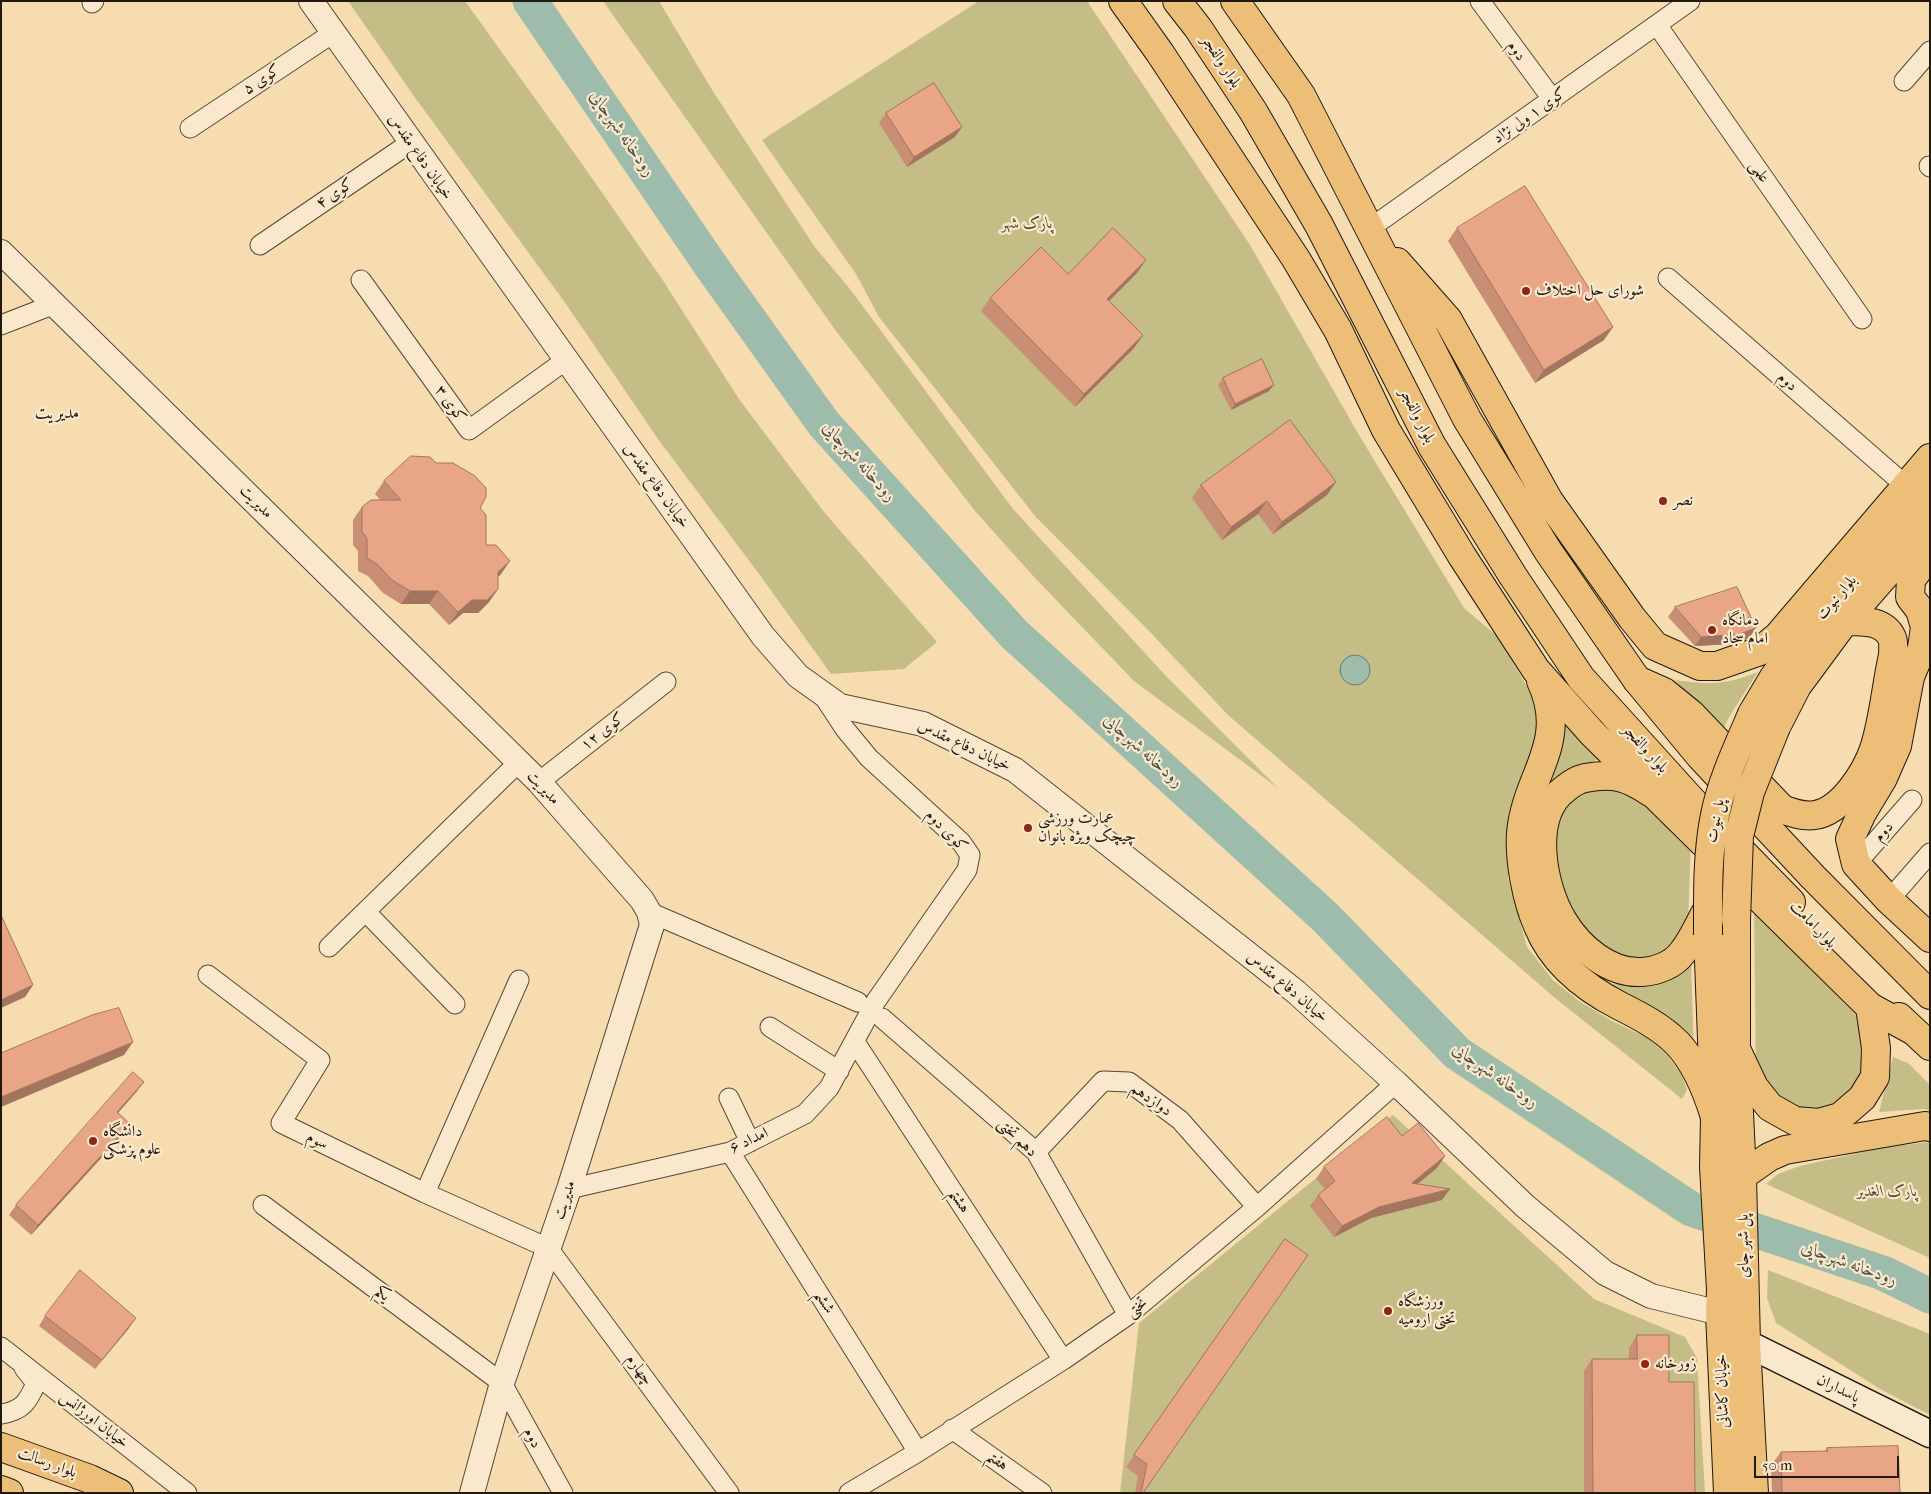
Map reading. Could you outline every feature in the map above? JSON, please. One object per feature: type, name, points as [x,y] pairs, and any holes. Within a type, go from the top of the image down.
[{"type":"main road","points":[[1123,1],[1160,53],[1296,259],[1338,330],[1386,430],[1462,556],[1536,670],[1547,694],[1552,722],[1545,758],[1528,800],[1521,833],[1526,887],[1538,926],[1552,953],[1570,973],[1608,1000],[1656,1026],[1677,1043],[1706,1090],[1715,1117]]},
{"type":"main road","name":"بلوار والفجر","points":[[1177,1],[1198,28],[1253,111],[1319,225],[1432,446],[1513,576],[1581,678],[1696,805]]},
{"type":"main road","points":[[1235,1],[1301,96],[1467,419],[1548,551],[1638,680],[1664,692],[1691,714],[1782,809],[1798,815],[1815,815],[1826,812],[1836,805],[1848,794],[1860,777],[1874,750],[1893,654],[1892,638],[1882,626],[1865,621],[1845,621]]},
{"type":"main road","points":[[1369,230],[1448,320],[1549,501],[1632,618],[1655,646],[1676,657],[1700,666],[1717,666],[1760,651],[1778,636],[1918,487],[1930,458]]},
{"type":"main road","name":"بلوار نبوت","points":[[1752,714],[1774,677],[1918,487]]},
{"type":"main road","name":"بلوار نبوت","points":[[1776,727],[1797,686],[1845,621],[1930,524]]},
{"type":"main road","points":[[1930,553],[1911,580],[1910,597],[1920,610],[1927,628],[1922,648],[1905,694],[1902,724],[1896,746],[1883,778],[1862,813],[1850,839],[1856,864],[1889,900],[1930,938]]},
{"type":"main road","points":[[1536,670],[1592,733],[1870,1007],[1921,1038]]},
{"type":"main road","name":"بلوار امامت","points":[[1638,680],[1700,756],[1813,877],[1930,995]]},
{"type":"main road","name":"پل نبوت","points":[[1715,1117],[1708,922],[1710,861],[1715,816],[1725,780],[1752,714]]},
{"type":"main road","name":"پل نبوت","points":[[1736,1049],[1736,920],[1739,836],[1750,792],[1776,727]]},
{"type":"main road","points":[[1656,796],[1623,777],[1600,776],[1578,780],[1558,794],[1545,814],[1542,836],[1546,872],[1554,905],[1563,922],[1591,953],[1606,964],[1622,971],[1654,971],[1670,964],[1682,954],[1708,922]]},
{"type":"main road","name":"بلوار امامت","points":[[1696,805],[1921,1038]]},
{"type":"main road","points":[[1736,1049],[1754,1087],[1770,1106],[1795,1121],[1819,1123],[1826,1121],[1840,1116],[1862,1098],[1874,1076],[1876,1048],[1870,1007]]},
{"type":"main road","name":"پل شهر چای","points":[[1729,1306],[1742,1176],[1736,1049]]},
{"type":"main road","name":"پل شهر چای","points":[[1715,1117],[1714,1167],[1729,1306]]},
{"type":"main road","points":[[1742,1176],[1769,1157],[1784,1150],[1888,1132],[1930,1127]]},
{"type":"main road","name":"خیابان کاشانی","points":[[1729,1306],[1746,1343],[1754,1493]]},
{"type":"main road","name":"خیابان کاشانی","points":[[1728,1493],[1729,1306]]},
{"type":"main road","name":"پاسداران","points":[[1746,1343],[1930,1434]]},
{"type":"main road","name":"بلوار رسالت","points":[[1,1447],[90,1479],[119,1493]]},
{"type":"main road","points":[[1,1490],[9,1493]]},
{"type":"street","name":"خیابان دفاع مقدس","points":[[311,1],[410,143],[763,636],[798,676],[840,706],[922,724],[1015,770],[1296,992],[1396,1083],[1525,1206],[1605,1273],[1651,1296],[1729,1306]]},
{"type":"street","name":"کوی ۱ ولی نژاد","points":[[1369,230],[1690,1]]},
{"type":"street","name":"دوم","points":[[1488,4],[1553,100]]},
{"type":"street","name":"علمی","points":[[1657,25],[1862,319]]},
{"type":"street","name":"کوی ۵","points":[[190,128],[333,33]]},
{"type":"street","points":[[1904,81],[1930,51]]},
{"type":"street","name":"کوی ۴","points":[[260,245],[410,143]]},
{"type":"street","name":"مدیریت","points":[[1,252],[539,782],[642,900],[649,912],[652,925],[568,1189],[502,1383],[471,1489]]},
{"type":"street","name":"دوم","points":[[1668,278],[1918,487]]},
{"type":"street","name":"کوی ۳","points":[[361,280],[469,430],[566,360]]},
{"type":"street","points":[[1,324],[55,304]]},
{"type":"street","name":"کوی ۱۲","points":[[539,782],[666,682]]},
{"type":"street","name":"کوی دوم","points":[[820,692],[845,729],[869,758],[961,842],[970,855],[967,870],[871,1010]]},
{"type":"street","points":[[329,948],[519,762]]},
{"type":"street","name":"دوم","points":[[1856,864],[1912,800]]},
{"type":"street","points":[[1889,900],[1930,852]]},
{"type":"street","points":[[366,912],[455,1004]]},
{"type":"street","name":"دهم تختی","points":[[649,912],[871,1010],[1036,1152],[1128,1315]]},
{"type":"street","name":"سوم","points":[[208,975],[320,1060],[281,1123],[425,1193],[548,1248]]},
{"type":"street","points":[[425,1193],[519,980]]},
{"type":"street","name":"امداد ۶","points":[[568,1189],[730,1152],[805,1114],[829,1088],[871,1010]]},
{"type":"street","points":[[770,1027],[839,1070]]},
{"type":"street","name":"هشتم","points":[[855,1042],[1063,1360]]},
{"type":"street","name":"دوازدهم","points":[[1036,1152],[1104,1081],[1129,1082],[1180,1120],[1257,1207]]},
{"type":"street","name":"تختی","points":[[848,1493],[918,1452],[1063,1360],[1128,1315],[1257,1207],[1396,1083]]},
{"type":"street","points":[[728,1098],[750,1142]]},
{"type":"street","name":"ششم","points":[[730,1152],[918,1452]]},
{"type":"street","name":"یکم","points":[[263,1205],[502,1383]]},
{"type":"street","name":"چهارم","points":[[548,1248],[729,1493]]},
{"type":"street","name":"خیابان اورژانس","points":[[1,1347],[188,1493]]},
{"type":"street","points":[[1,1414],[13,1412],[29,1400],[36,1383],[19,1361]]},
{"type":"street","name":"دوم","points":[[502,1383],[563,1493]]},
{"type":"street","name":"هفتم","points":[[952,1430],[1040,1492]]},
{"type":"green space","points":[[348,1],[465,1],[662,279],[739,399],[824,512],[937,642],[904,669],[831,674],[658,439],[566,304],[416,99]]},
{"type":"green space","points":[[603,1],[659,1],[714,93],[814,246],[850,289],[1013,509],[1165,675],[1278,788],[1134,681],[1035,578],[975,511],[836,331]]},
{"type":"green space","name":"پارک شهر","points":[[979,1],[1087,1],[1250,245],[1359,435],[1464,608],[1497,636],[1535,700],[1538,720],[1534,748],[1508,816],[1508,878],[1527,947],[1553,980],[1579,1001],[1612,1021],[1646,1037],[1666,1053],[1682,1075],[1687,1090],[1682,1099],[1555,998],[1228,715],[1150,632],[1035,516],[879,317],[856,274],[762,140]]},
{"type":"green space","points":[[1758,672],[1729,717],[1723,730],[1675,680],[1717,683]]},
{"type":"green space","points":[[1558,706],[1599,759],[1578,767],[1541,797],[1563,745]]},
{"type":"green space","points":[[1629,786],[1691,840],[1688,925],[1674,947],[1651,962],[1603,955],[1561,902],[1553,827],[1569,798],[1585,790]]},
{"type":"green space","points":[[1754,911],[1858,1017],[1866,1071],[1855,1092],[1833,1108],[1812,1114],[1788,1108],[1756,1074]]},
{"type":"green space","points":[[1691,961],[1694,1054],[1601,984],[1654,985],[1669,981]]},
{"type":"green space","points":[[1893,1057],[1908,1063],[1930,1085],[1930,1111],[1925,1109],[1879,1112]]},
{"type":"green space","name":"ورزشگاه تختی ارومیه","points":[[1393,1115],[1594,1299],[1685,1337],[1697,1358],[1705,1493],[1120,1493],[1139,1323]]},
{"type":"green space","name":"پارک الغدیر","points":[[1930,1142],[1930,1258],[1766,1184],[1778,1174],[1800,1166],[1885,1147]]},
{"type":"green space","points":[[1768,1270],[1930,1334],[1930,1415],[1880,1389],[1776,1323],[1767,1298]]},
{"type":"shaded area","points":[[1355,655],[1366,659],[1370,670],[1366,681],[1355,685],[1344,681],[1340,670],[1344,659]]},
{"type":"building","points":[[934,83],[962,127],[914,157],[886,113]]},
{"type":"building","name":"شورای حل اختلاف","points":[[1525,186],[1613,327],[1544,370],[1457,228]]},
{"type":"building","points":[[1113,228],[1146,260],[1107,299],[1143,335],[1084,394],[990,298],[1041,247],[1068,274]]},
{"type":"building","points":[[1262,359],[1274,385],[1235,404],[1223,378]]},
{"type":"building","points":[[1290,420],[1336,482],[1282,522],[1267,501],[1231,527],[1201,485]]},
{"type":"building","points":[[411,456],[430,457],[436,463],[453,463],[475,476],[486,488],[486,497],[480,508],[486,515],[486,545],[496,545],[510,561],[498,572],[498,589],[487,600],[472,600],[458,612],[438,591],[410,591],[392,580],[377,564],[367,558],[367,538],[362,532],[362,507],[371,500],[401,500],[384,481]]},
{"type":"building","name":"دمانگاه امام سجاد","points":[[1737,587],[1756,628],[1740,634],[1701,637],[1675,607]]},
{"type":"building","points":[[1,915],[33,985],[1,1000]]},
{"type":"building","points":[[119,1008],[133,1042],[1,1097],[1,1053],[92,1015]]},
{"type":"building","points":[[133,1072],[144,1082],[117,1112],[130,1124],[38,1225],[16,1205]]},
{"type":"building","points":[[1387,1117],[1402,1136],[1418,1123],[1445,1156],[1412,1183],[1450,1189],[1379,1207],[1342,1226],[1318,1195],[1335,1181],[1324,1167]]},
{"type":"building","points":[[1285,1239],[1308,1255],[1143,1493],[1141,1493],[1147,1464],[1134,1455]]},
{"type":"building","points":[[80,1270],[136,1318],[102,1360],[45,1316]]},
{"type":"building","points":[[1637,1335],[1669,1335],[1669,1382],[1694,1382],[1695,1493],[1593,1493],[1592,1359],[1637,1359]]},
{"type":"building","points":[[1898,1446],[1900,1493],[1782,1493],[1781,1452],[1828,1451],[1827,1448]]},
{"type":"waterway","name":"رودخانه شهرچایی","points":[[530,1],[711,266],[824,424],[1014,634],[1325,917],[1457,1053],[1691,1209],[1883,1273],[1930,1296]]},
{"type":"place","name":"شورای حل اختلاف","points":[[1526,291]]},
{"type":"place","name":"نصر","points":[[1663,501]]},
{"type":"place","name":"دمانگاه امام سجاد","points":[[1712,630]]},
{"type":"place","name":"عمارت ورزشی چیچک ویژه بانوان","points":[[1028,828]]},
{"type":"place","name":"دانشگاه علوم پزشکی","points":[[93,1141]]},
{"type":"place","name":"ورزشگاه تختی ارومیه","points":[[1388,1311]]},
{"type":"place","name":"زورخانه","points":[[1645,1364]]},
{"type":"district","name":"مدیریت","points":[[57,414]]}]
